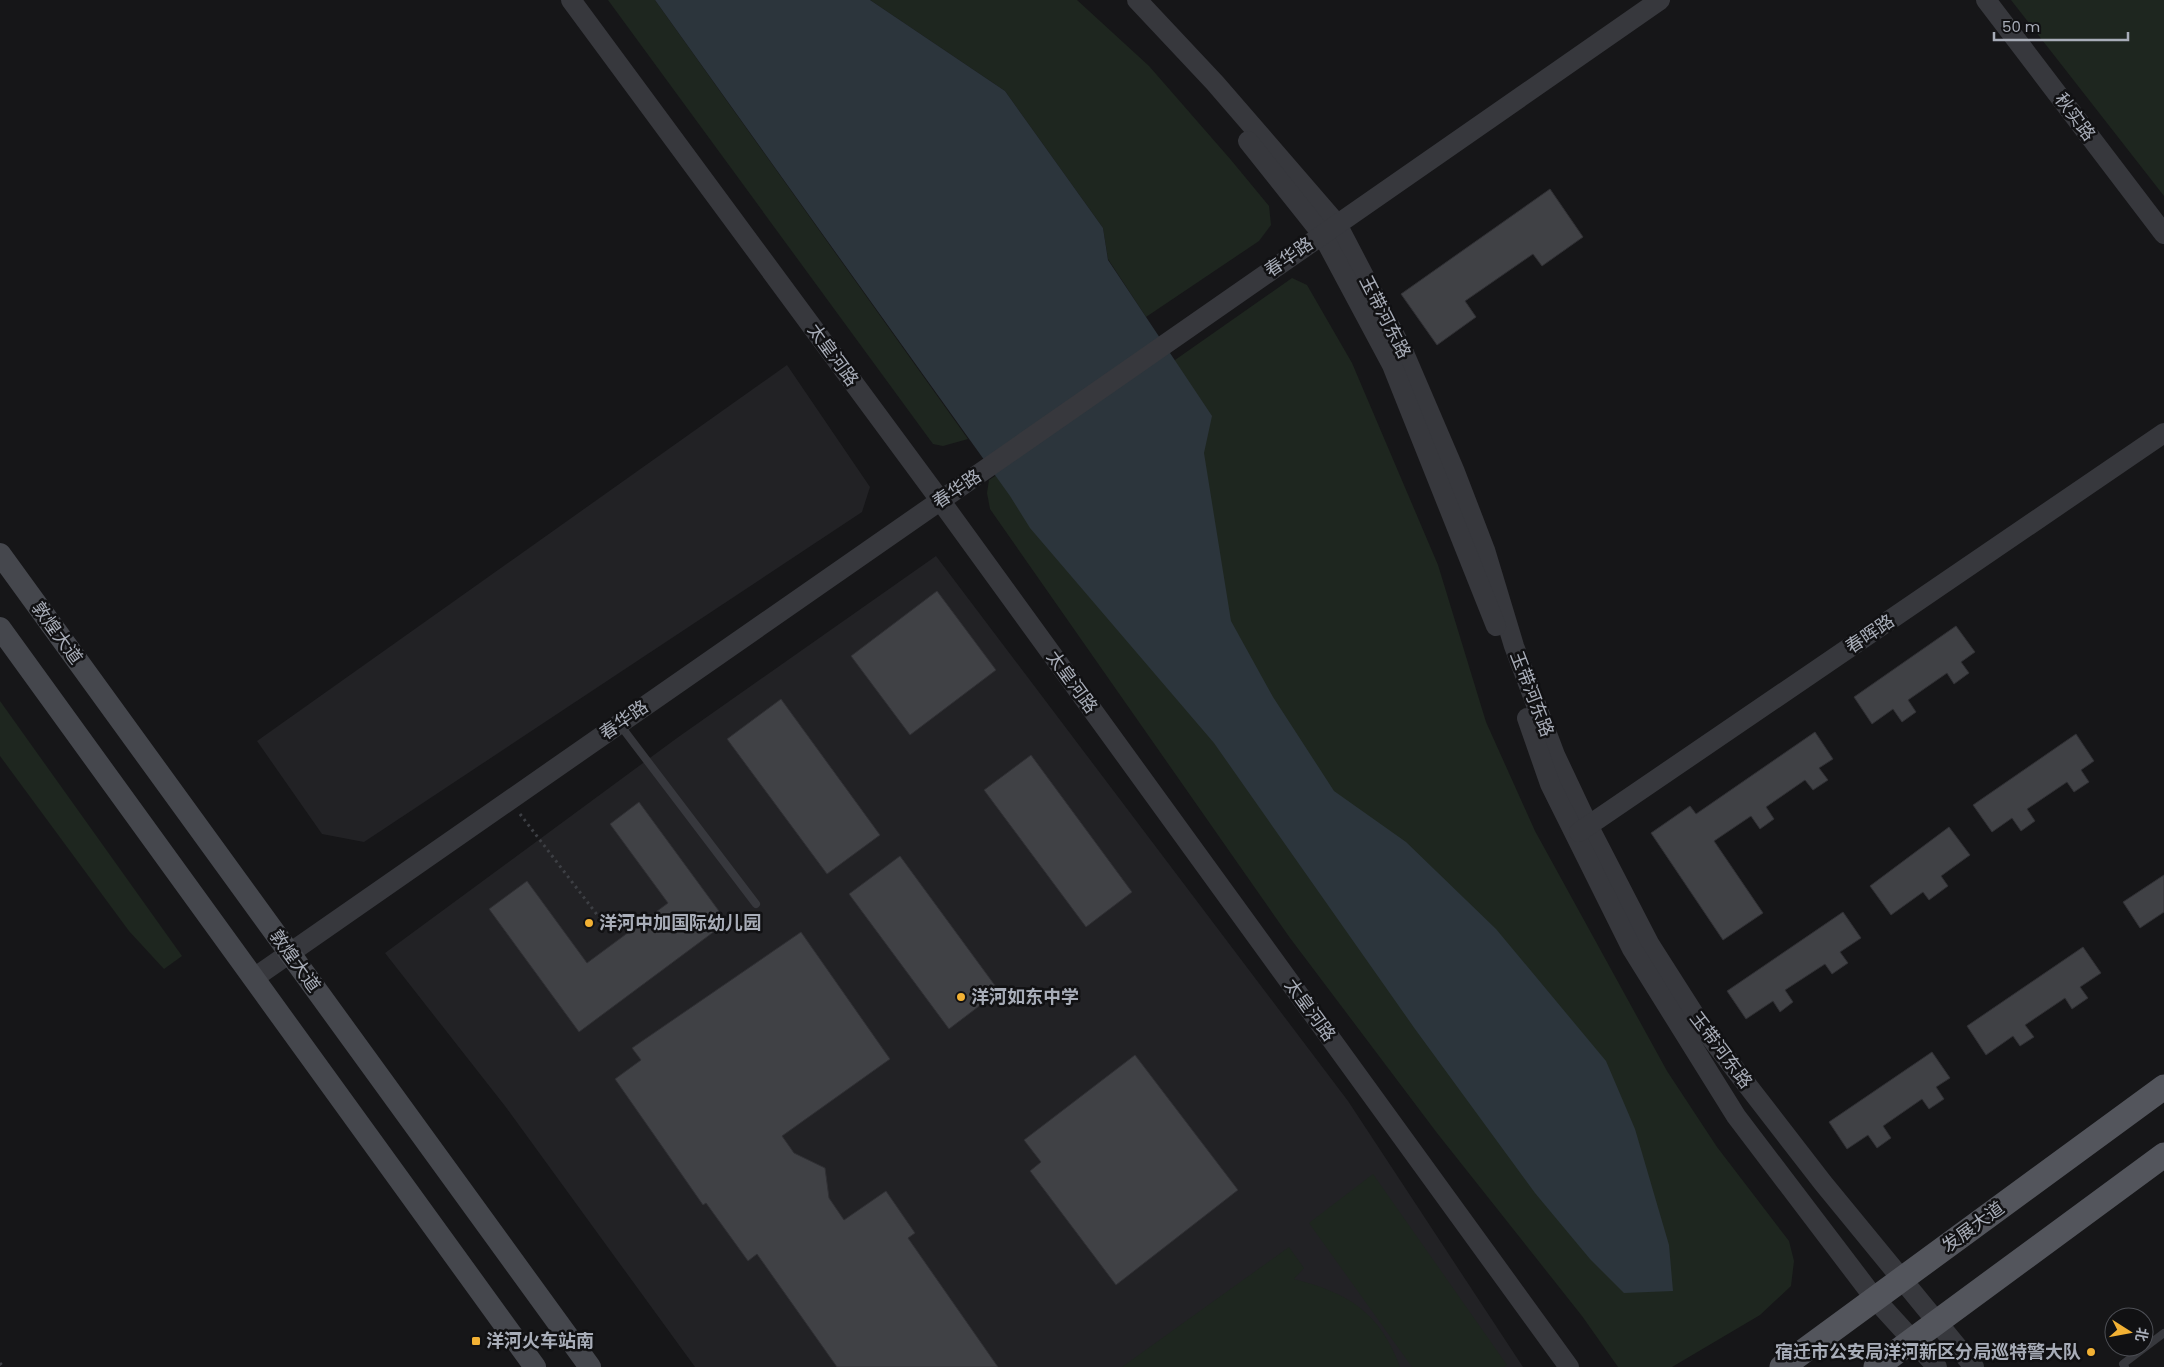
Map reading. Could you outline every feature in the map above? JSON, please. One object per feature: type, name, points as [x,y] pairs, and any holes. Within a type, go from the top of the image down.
[{"type":"main road","name":"敦煌大道","points":[[0,554],[590,1367]]},
{"type":"main road","points":[[0,628],[535,1367]]},
{"type":"main road","name":"发展大道","points":[[1782,1367],[2164,1087]]},
{"type":"main road","points":[[1876,1367],[2164,1155]]},
{"type":"street","name":"太皇河路","points":[[571,0],[940,500],[1570,1367]]},
{"type":"street","name":"玉带河东路","points":[[1122,0],[1330,229]]},
{"type":"street","name":"玉带河东路","points":[[1137,0],[1215,83],[1281,160],[1321,203],[1330,229],[1404,353],[1455,472],[1485,550],[1518,655],[1582,830],[1632,949],[1736,1116],[1875,1299],[1911,1341],[1937,1367]]},
{"type":"street","name":"春华路","points":[[254,978],[974,477],[1176,334],[1660,0]]},
{"type":"street","name":"秋实路","points":[[1986,0],[2164,234]]},
{"type":"street","name":"春晖路","points":[[1582,830],[2164,433]]},
{"type":"street","name":"玉带河东路","points":[[1582,830],[1650,946],[1703,1028],[1823,1183],[1974,1367]]},
{"type":"lane","points":[[618,723],[756,904]]},
{"type":"lane","points":[[2125,1367],[2123,1364],[2164,1333]]},
{"type":"path","points":[[508,800],[605,925]]},
{"type":"path","points":[[0,1363],[3,1367]]},
{"type":"shaded area","points":[[608,0],[655,0],[968,439],[943,446],[933,444]]},
{"type":"shaded area","points":[[655,0],[870,0],[1005,91],[1103,228],[1108,260],[1212,416],[1204,453],[1231,621],[1273,697],[1334,791],[1406,842],[1496,929],[1606,1061],[1635,1129],[1669,1245],[1673,1291],[1624,1293],[1590,1259],[1535,1193],[1415,1029],[1214,743],[1030,528],[1010,496]]},
{"type":"shaded area","points":[[870,0],[1077,0],[1149,66],[1231,160],[1269,206],[1271,225],[1259,241],[1146,317],[1108,259],[1103,228],[1005,91]]},
{"type":"shaded area","points":[[2011,0],[2164,0],[2164,196]]},
{"type":"shaded area","points":[[1292,278],[1307,285],[1352,363],[1438,565],[1486,722],[1535,831],[1667,1071],[1717,1147],[1789,1241],[1794,1261],[1791,1286],[1760,1315],[1672,1367],[1618,1367],[1582,1316],[1437,1133],[1290,938],[990,509],[987,493],[989,480],[1175,360]]},
{"type":"shaded area","points":[[787,365],[870,487],[862,512],[364,842],[322,834],[257,741]]},
{"type":"shaded area","name":"洋河如东中学","points":[[936,556],[1348,1101],[1523,1367],[695,1367],[505,1106],[385,953],[677,738]]},
{"type":"shaded area","points":[[0,701],[182,956],[164,969],[129,931],[0,756]]},
{"type":"shaded area","points":[[1373,1174],[1507,1365],[1504,1367],[1412,1367],[1309,1223]]},
{"type":"shaded area","points":[[1289,1247],[1304,1268],[1294,1279],[1331,1291],[1346,1298],[1360,1308],[1383,1332],[1400,1367],[1122,1367]]},
{"type":"building","points":[[1550,189],[1583,237],[1542,266],[1533,254],[1465,301],[1476,317],[1437,345],[1401,294]]},
{"type":"building","points":[[937,591],[996,670],[910,735],[851,656]]},
{"type":"building","points":[[1956,626],[1975,652],[1961,662],[1969,673],[1954,684],[1947,673],[1908,700],[1916,712],[1902,722],[1893,709],[1872,724],[1854,697]]},
{"type":"building","points":[[781,699],[880,835],[827,874],[727,739]]},
{"type":"building","points":[[1815,732],[1833,759],[1819,768],[1828,780],[1813,790],[1805,780],[1766,807],[1774,819],[1760,829],[1751,816],[1714,841],[1763,913],[1723,940],[1651,833],[1690,806],[1696,814]]},
{"type":"building","points":[[2076,734],[2094,761],[2081,770],[2089,782],[2074,792],[2067,782],[2027,809],[2035,821],[2021,831],[2012,818],[1992,832],[1973,805]]},
{"type":"building","points":[[1031,755],[1132,892],[1086,927],[984,790]]},
{"type":"building","points":[[639,802],[727,922],[579,1032],[489,909],[527,881],[587,963],[668,903],[610,824]]},
{"type":"building","points":[[1949,827],[1970,855],[1941,876],[1948,886],[1929,900],[1923,892],[1891,915],[1870,886]]},
{"type":"building","points":[[900,856],[999,991],[949,1029],[849,894]]},
{"type":"building","points":[[2164,875],[2164,912],[2140,928],[2123,902]]},
{"type":"building","points":[[1843,912],[1861,938],[1840,952],[1848,963],[1832,974],[1825,964],[1785,990],[1793,1002],[1780,1012],[1773,1001],[1746,1019],[1727,991]]},
{"type":"building","points":[[801,932],[890,1059],[782,1136],[794,1153],[825,1168],[829,1198],[844,1220],[886,1191],[915,1233],[908,1238],[998,1367],[837,1367],[757,1254],[748,1261],[706,1203],[703,1205],[615,1079],[641,1060],[632,1048]]},
{"type":"building","points":[[2083,947],[2101,973],[2080,987],[2088,998],[2072,1009],[2065,998],[2025,1025],[2034,1037],[2020,1046],[2013,1036],[1986,1055],[1967,1026]]},
{"type":"building","points":[[1932,1052],[1950,1078],[1936,1087],[1944,1099],[1929,1109],[1922,1099],[1883,1126],[1891,1138],[1877,1148],[1868,1135],[1847,1149],[1829,1122]]},
{"type":"building","points":[[1135,1055],[1238,1190],[1116,1285],[1030,1171],[1041,1162],[1024,1140]]},
{"type":"place","name":"洋河中加国际幼儿园","points":[[589,923]]},
{"type":"place","name":"洋河如东中学","points":[[961,997]]},
{"type":"place","name":"洋河火车站南","points":[[476,1341]]},
{"type":"place","name":"宿迁市公安局洋河新区分局巡特警大队","points":[[2091,1352]]}]
